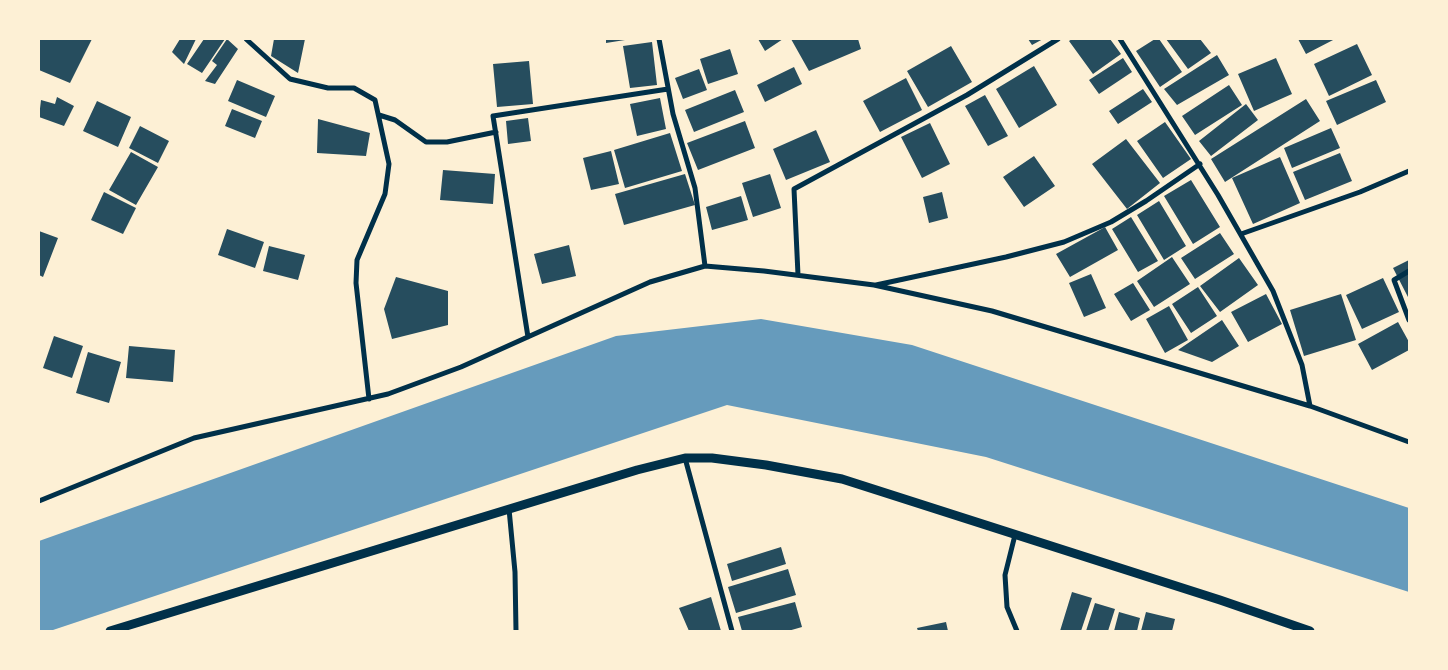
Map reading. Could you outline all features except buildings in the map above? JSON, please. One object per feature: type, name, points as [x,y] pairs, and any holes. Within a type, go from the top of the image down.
[{"type":"street","points":[[246,39],[290,79],[328,88],[354,88],[375,100],[389,164],[384,194],[357,260],[356,283],[369,399]]},
{"type":"street","points":[[659,39],[668,89],[696,188],[705,266]]},
{"type":"street","points":[[798,275],[794,189],[967,95],[1058,39]]},
{"type":"street","points":[[1120,39],[1200,164],[1273,291],[1302,365],[1310,406]]},
{"type":"street","points":[[528,337],[494,116],[668,89]]},
{"type":"street","points":[[379,115],[395,120],[426,142],[447,142],[496,132]]},
{"type":"street","points":[[874,285],[1006,257],[1064,242],[1125,214],[1200,164]]},
{"type":"street","points":[[1241,234],[1360,192],[1409,171]]},
{"type":"street","points":[[39,501],[194,438],[388,394],[461,367],[650,282],[705,266],[874,285],[992,312],[1310,406],[1409,442]]},
{"type":"street","points":[[1409,271],[1394,280],[1409,320]]},
{"type":"street","points":[[685,458],[732,631]]},
{"type":"street","points":[[110,631],[637,470],[685,458],[712,458],[766,465],[842,479],[1220,600],[1310,631]]},
{"type":"street","points":[[509,509],[515,572],[516,631]]},
{"type":"street","points":[[1016,535],[1005,575],[1007,607],[1017,631]]},
{"type":"water","points":[[761,319],[912,345],[1409,508],[1409,592],[986,457],[727,405],[50,631],[39,631],[39,541],[616,336]]}]
